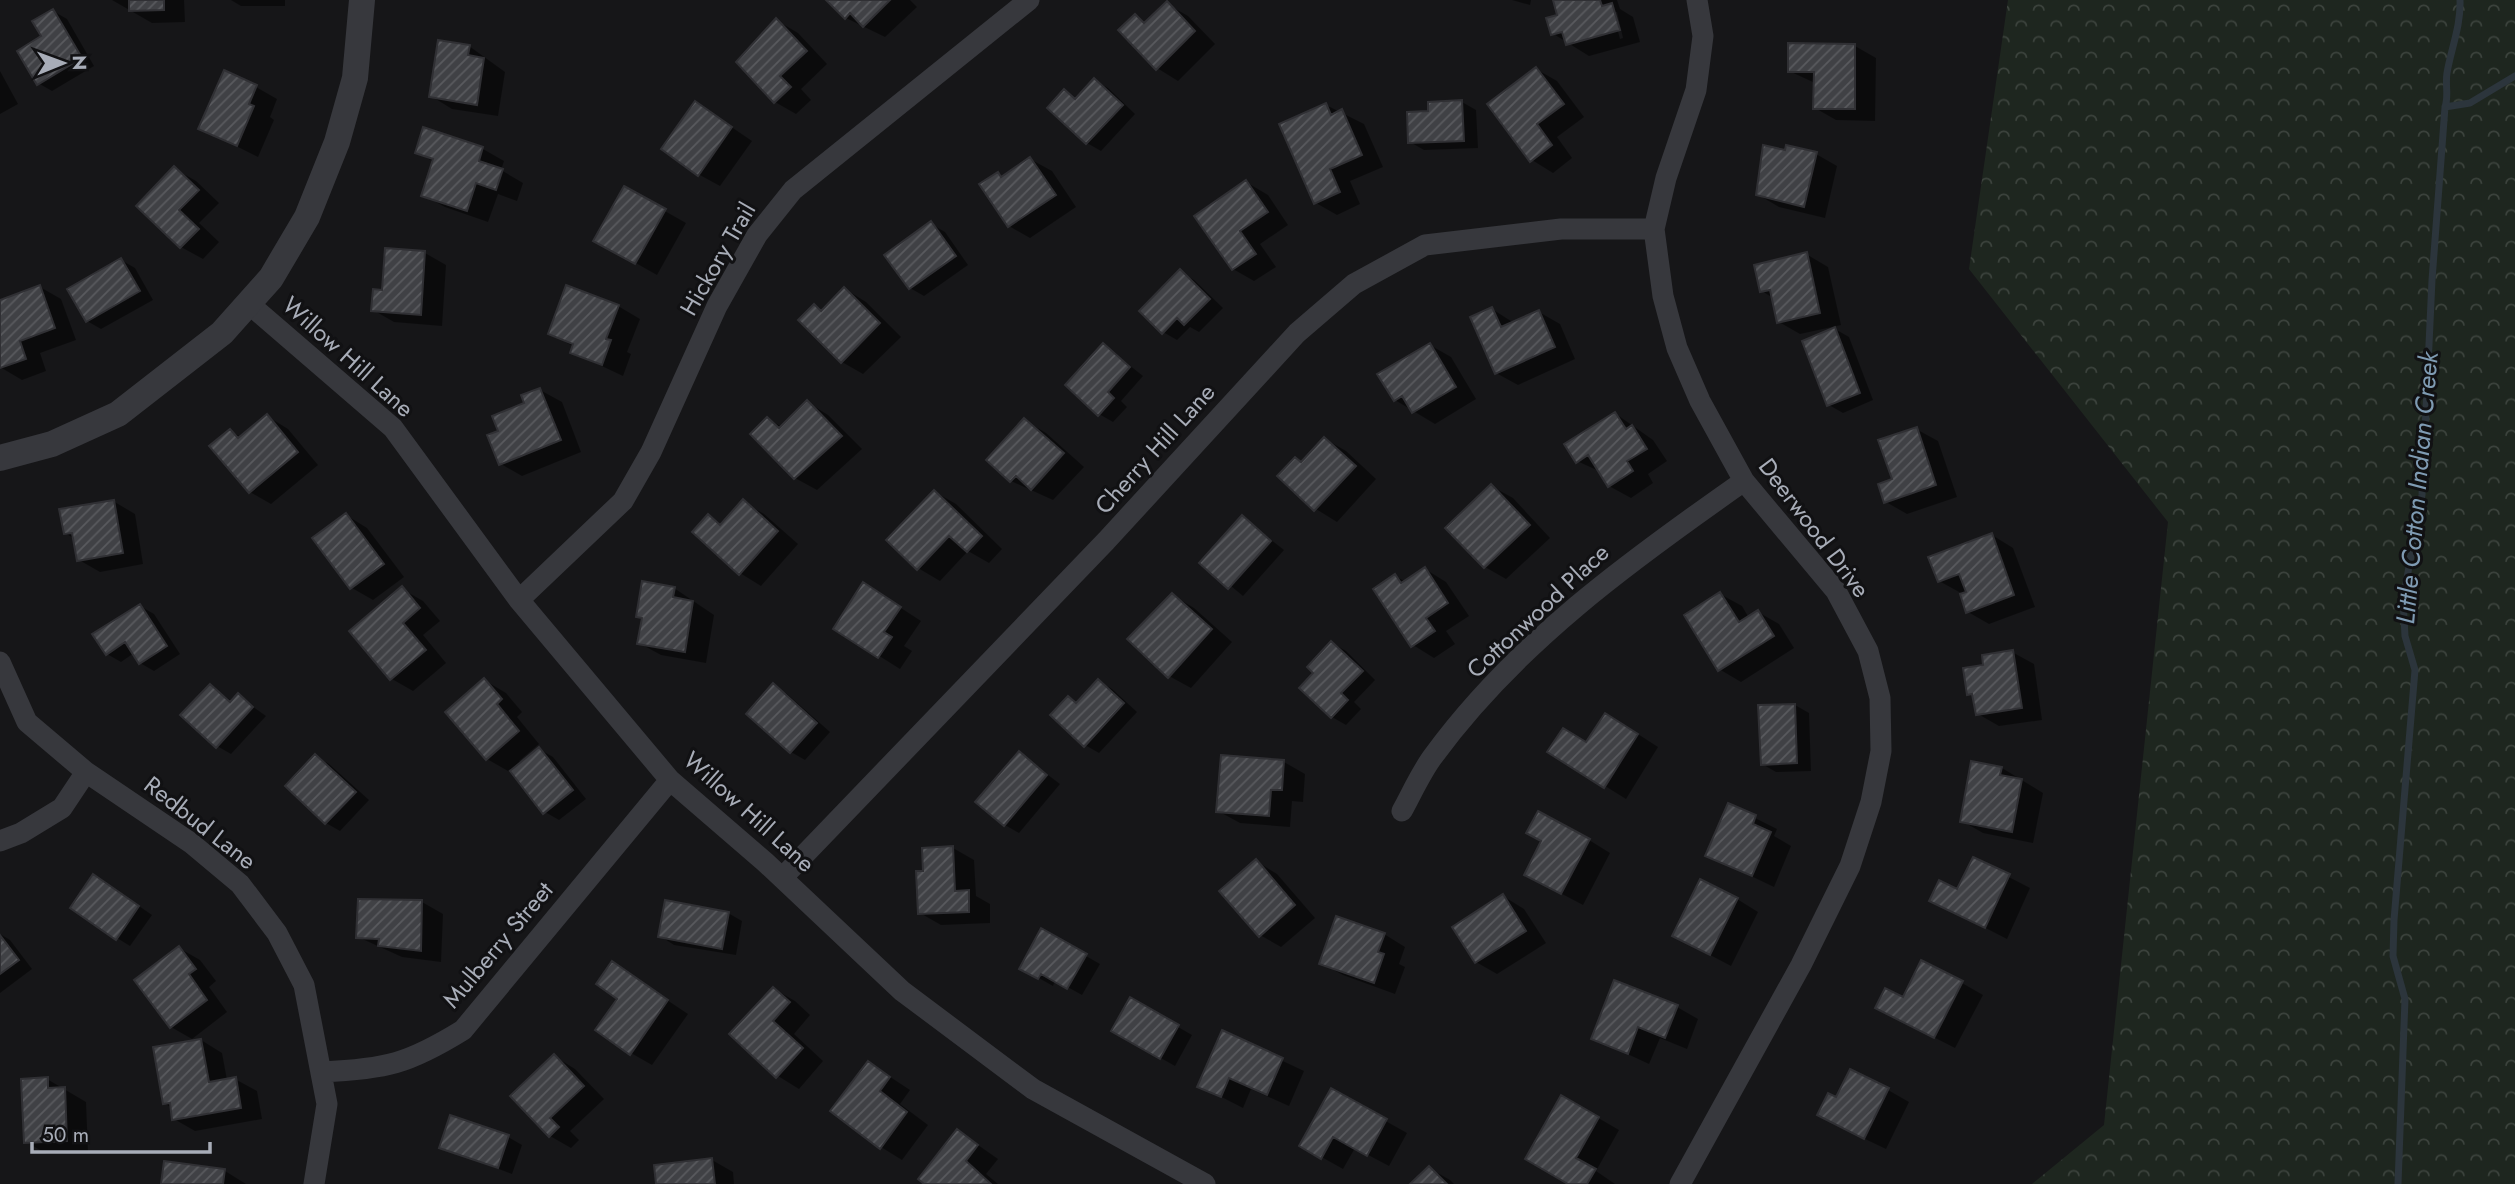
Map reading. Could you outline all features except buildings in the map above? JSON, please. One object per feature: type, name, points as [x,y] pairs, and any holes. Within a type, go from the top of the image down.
[{"type":"street","points":[[0,458],[52,444],[118,414],[222,333],[271,278],[307,217],[337,142],[355,78],[362,0]]},
{"type":"street","name":"Hickory Trail","points":[[519,600],[622,501],[652,452],[723,294],[757,235],[793,190],[868,126],[940,74],[1028,0]]},
{"type":"street","name":"Deerwood Drive","points":[[1680,1184],[1801,965],[1850,866],[1871,802],[1881,751],[1880,698],[1868,651],[1836,591],[1744,481],[1700,401],[1677,348],[1663,296],[1654,229],[1666,178],[1696,90],[1703,36],[1698,0]]},
{"type":"street","name":"Cherry Hill Lane","points":[[782,878],[1106,541],[1297,333],[1354,284],[1425,245],[1561,229],[1654,229]]},
{"type":"street","name":"Willow Hill Lane","points":[[248,303],[393,429],[519,600],[670,780],[782,878],[902,991],[1033,1088],[1205,1184]]},
{"type":"street","name":"Cottonwood Place","points":[[1402,811],[1433,757],[1476,705],[1550,629],[1627,563],[1744,481]]},
{"type":"street","name":"Redbud Lane","points":[[0,662],[27,722],[86,772],[191,843],[240,884],[277,933],[304,985],[327,1104],[314,1184]]},
{"type":"street","points":[[0,841],[21,833],[62,808],[86,772]]},
{"type":"street","name":"Mulberry Street","points":[[322,1072],[376,1069],[425,1054],[463,1030],[670,780]]},
{"type":"green space","points":[[2008,0],[2515,0],[2515,1184],[2032,1184],[2104,1125],[2168,522],[1969,269]]},
{"type":"waterway","name":"Little Cotton Indian Creek","points":[[2398,1184],[2405,999],[2393,956],[2394,920],[2415,670],[2405,636],[2403,600],[2422,495],[2432,280],[2447,78],[2460,0]]},
{"type":"waterway","points":[[2445,107],[2470,103],[2515,76]]}]
